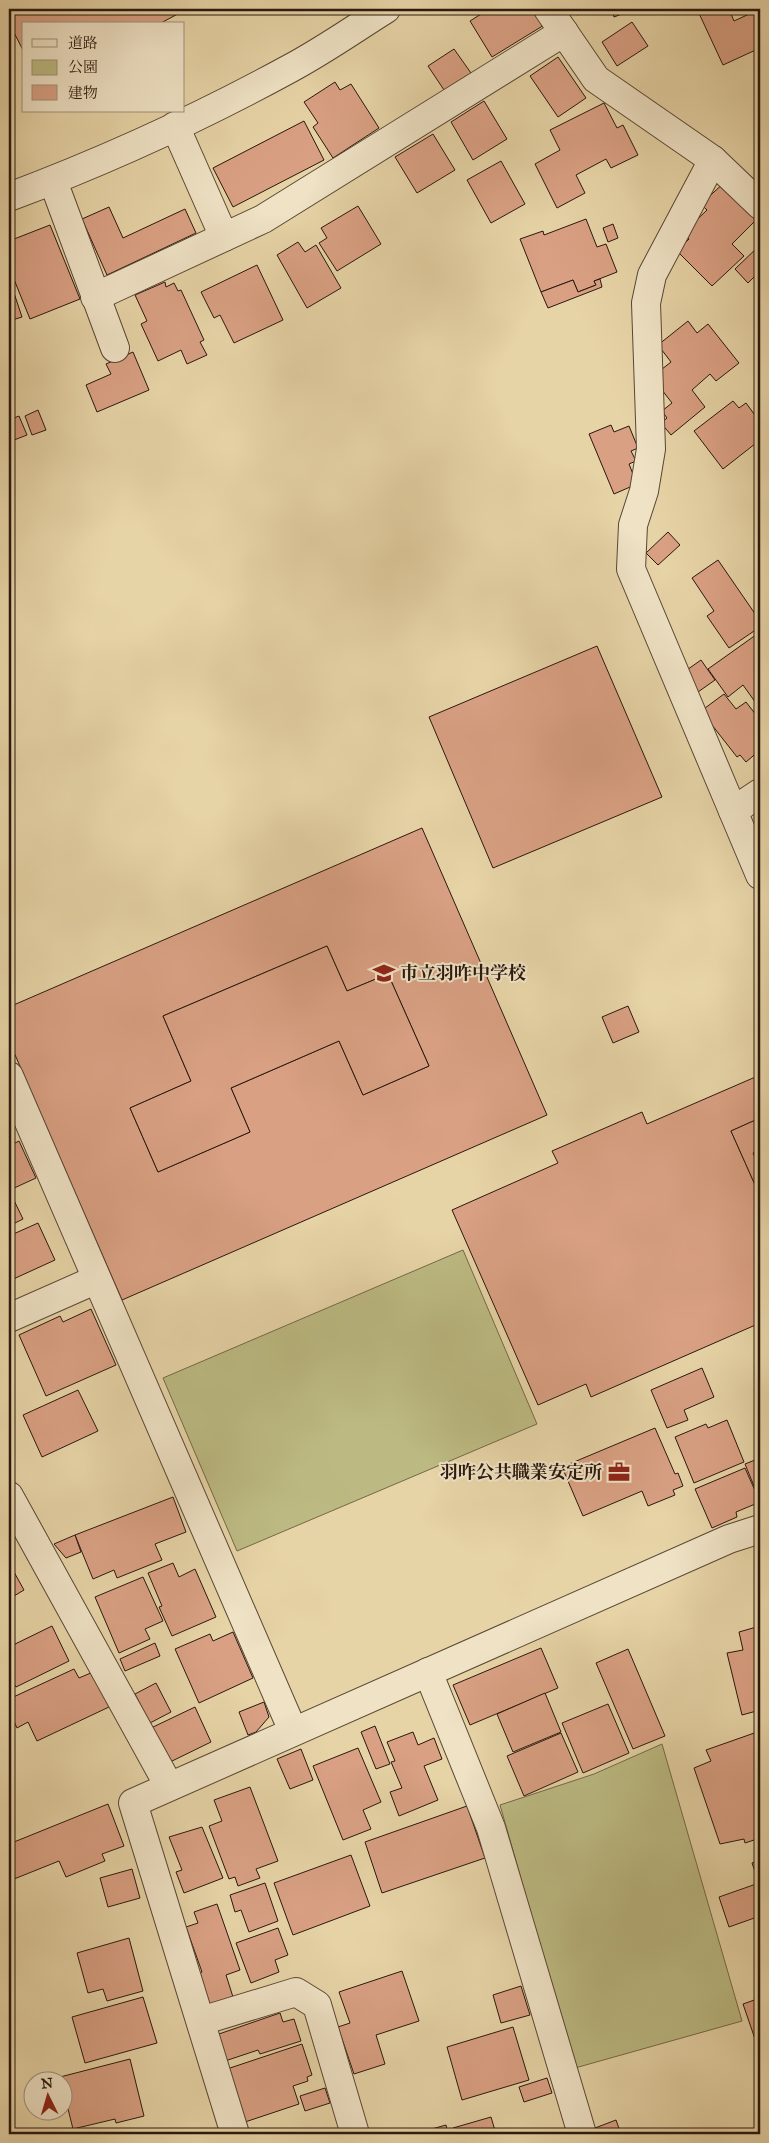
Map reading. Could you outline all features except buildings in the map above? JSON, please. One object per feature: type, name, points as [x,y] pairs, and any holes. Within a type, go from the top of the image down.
[{"type":"street","points":[[9,197],[53,181],[175,126],[290,68],[386,9]]},
{"type":"street","points":[[548,9],[596,78],[714,160],[760,205]]},
{"type":"street","points":[[95,297],[262,219],[564,32]]},
{"type":"street","points":[[175,126],[224,237]]},
{"type":"street","points":[[714,160],[652,275],[646,303],[651,450],[644,491],[633,525],[631,569],[760,875]]},
{"type":"street","points":[[53,181],[115,348]]},
{"type":"street","points":[[733,812],[760,793]]},
{"type":"street","points":[[9,1076],[18,1123],[95,1280],[293,1731]]},
{"type":"street","points":[[9,1318],[95,1280]]},
{"type":"street","points":[[10,1502],[169,1786]]},
{"type":"street","points":[[235,2134],[133,1803],[729,1539],[760,1529]]},
{"type":"street","points":[[428,1672],[491,1828],[582,2134]]},
{"type":"street","points":[[201,2021],[296,1992],[318,2005],[355,2134]]},
{"type":"green space","points":[[463,1250],[537,1424],[237,1551],[163,1378]]},
{"type":"green space","points":[[662,1744],[742,2021],[575,2068],[500,1805],[594,1774]]},
{"type":"place","name":"市立羽咋中学校","points":[[384,973]]},
{"type":"place","name":"羽咋公共職業安定所","points":[[619,1472]]}]
